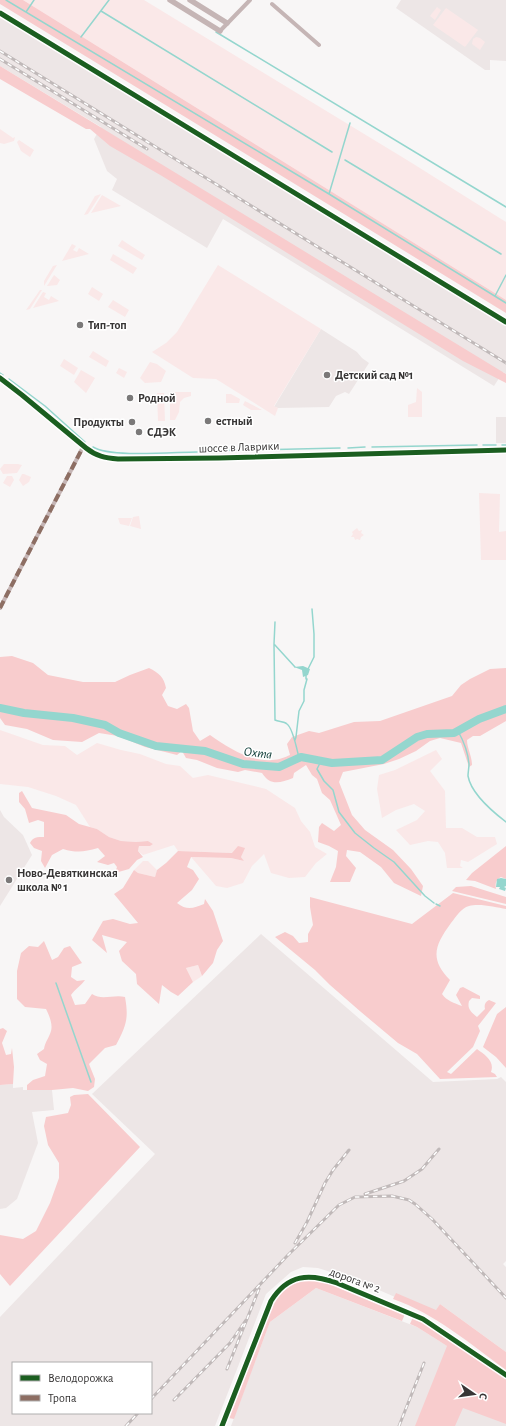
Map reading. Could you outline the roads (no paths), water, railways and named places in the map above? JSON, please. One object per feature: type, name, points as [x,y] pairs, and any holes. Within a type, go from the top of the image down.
[{"type":"street","points":[[170,0],[220,31],[250,0]]},
{"type":"street","points":[[190,0],[227,23]]},
{"type":"street","points":[[272,4],[319,45]]},
{"type":"street","points":[[0,13],[506,322]]},
{"type":"street","name":"шоссе в Лаврики","points":[[0,378],[83,447],[99,456],[118,459],[220,458],[506,450]]},
{"type":"street","points":[[0,608],[83,447]]},
{"type":"street","name":"дорога № 2","points":[[222,1426],[271,1301],[277,1292],[289,1282],[308,1276],[327,1279],[423,1319],[506,1375]]},
{"type":"water","points":[[303,666],[310,669],[308,675],[303,677],[302,670],[294,667]]},
{"type":"water","points":[[497,879],[506,879],[506,886],[504,887],[506,888],[505,891],[499,889],[500,887],[496,887]]},
{"type":"waterway","points":[[6,0],[329,194],[506,303]]},
{"type":"waterway","points":[[26,12],[34,0]]},
{"type":"waterway","points":[[81,37],[109,0]]},
{"type":"waterway","points":[[101,11],[332,152]]},
{"type":"waterway","points":[[216,32],[506,207]]},
{"type":"waterway","points":[[329,194],[350,123]]},
{"type":"waterway","points":[[345,160],[501,254]]},
{"type":"waterway","points":[[495,296],[506,275]]},
{"type":"waterway","points":[[9,379],[45,406],[85,442]]},
{"type":"waterway","points":[[372,447],[477,445]]},
{"type":"waterway","points":[[483,445],[496,445]]},
{"type":"waterway","points":[[93,447],[101,450],[128,453],[197,452]]},
{"type":"waterway","points":[[348,448],[365,447]]},
{"type":"waterway","points":[[204,451],[340,448]]},
{"type":"waterway","points":[[308,669],[314,657],[312,609]]},
{"type":"waterway","points":[[275,622],[274,644],[295,667]]},
{"type":"waterway","points":[[274,644],[275,720],[284,722],[289,726],[299,758]]},
{"type":"waterway","points":[[295,740],[299,711],[304,701],[304,690],[307,679],[306,675]]},
{"type":"waterway","name":"Охта","points":[[0,708],[24,713],[73,718],[105,725],[119,733],[156,746],[205,751],[243,764],[279,767],[301,757],[332,763],[382,760],[417,737],[427,734],[454,733],[479,719],[506,709]]},
{"type":"waterway","points":[[458,731],[466,751],[469,764],[468,776],[473,789],[489,808],[506,822]]},
{"type":"waterway","points":[[326,761],[320,763],[317,769],[324,781],[333,790],[339,812],[355,833],[394,862],[425,896],[434,903]]},
{"type":"waterway","points":[[436,904],[440,906]]},
{"type":"waterway","points":[[56,983],[91,1082]]},
{"type":"railway","points":[[0,51],[506,363]]},
{"type":"railway","points":[[0,59],[147,149]]},
{"type":"railway","points":[[365,1194],[404,1181],[422,1169],[439,1149]]},
{"type":"railway","points":[[295,1243],[307,1222],[325,1183],[349,1150]]},
{"type":"railway","points":[[152,1398],[288,1255],[339,1205],[355,1197],[392,1196],[409,1200],[415,1204],[432,1219],[506,1298]]},
{"type":"railway","points":[[227,1369],[259,1289]]},
{"type":"railway","points":[[174,1400],[230,1343],[246,1320]]},
{"type":"railway","points":[[399,1426],[424,1363]]},
{"type":"railway","points":[[126,1426],[137,1414]]},
{"type":"place","name":"Тип-топ","points":[[80,325]]},
{"type":"place","name":"Детский сад №1","points":[[327,375]]},
{"type":"place","name":"Родной","points":[[130,398]]},
{"type":"place","name":"естный","points":[[208,421]]},
{"type":"place","name":"Продукты","points":[[132,422]]},
{"type":"place","name":"СДЭК","points":[[139,432]]},
{"type":"place","name":"Ново-Девяткинская школа № 1","points":[[9,880]]}]
